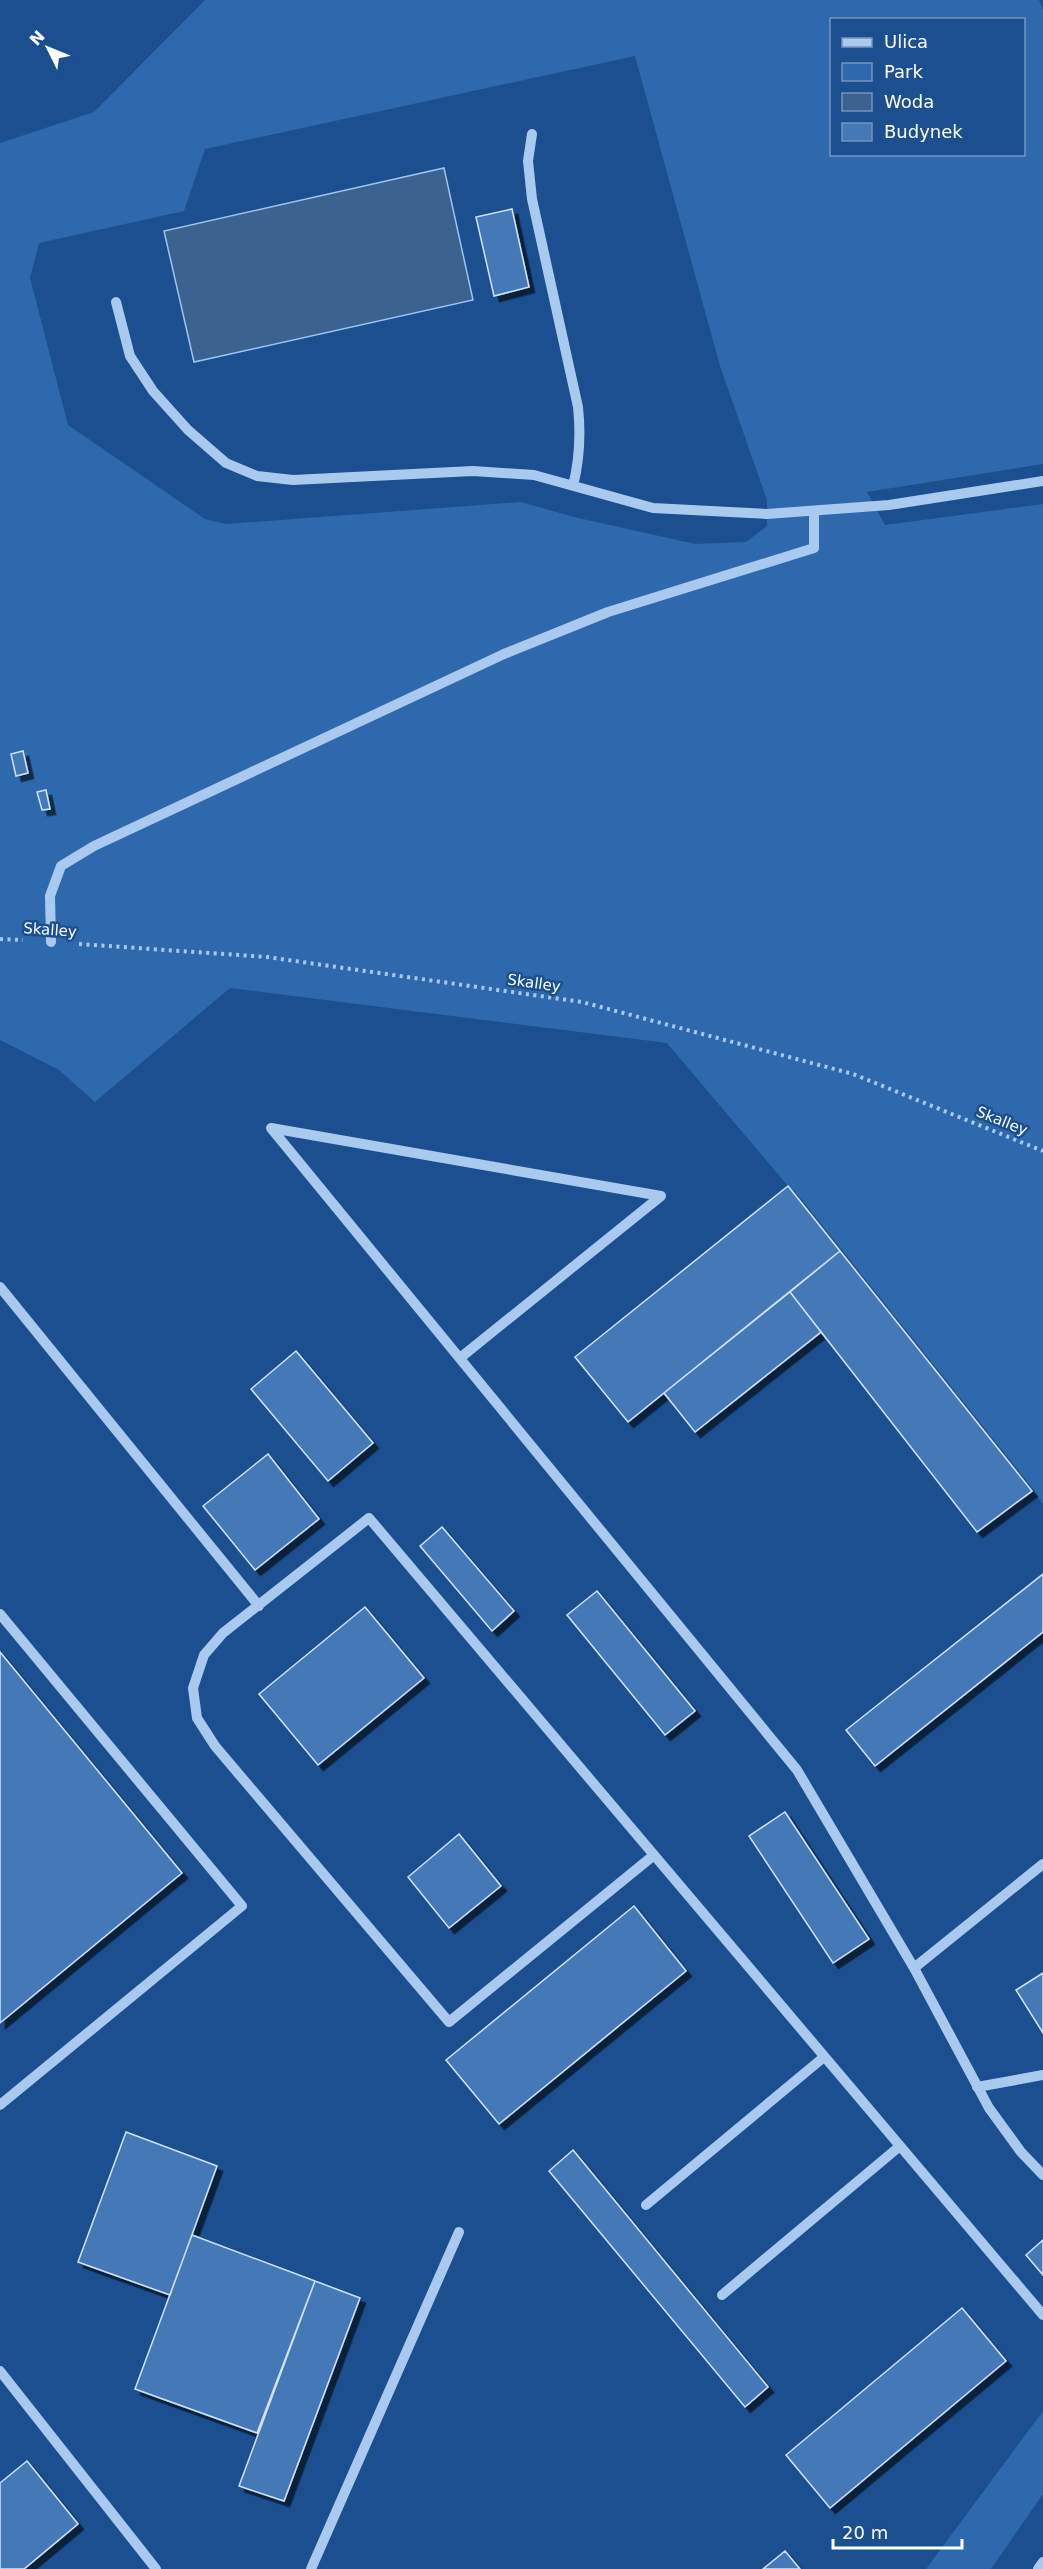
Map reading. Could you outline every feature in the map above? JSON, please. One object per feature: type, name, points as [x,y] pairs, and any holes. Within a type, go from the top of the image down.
[{"type":"street","points":[[532,134],[528,162],[532,199],[578,407],[581,437],[573,486]]},
{"type":"street","points":[[116,302],[130,356],[153,392],[188,430],[226,463],[257,476],[293,480],[473,471],[534,475],[652,508],[767,514],[889,505],[1043,481]]},
{"type":"street","points":[[51,942],[50,896],[61,866],[94,846],[504,654],[608,612],[814,548],[814,512]]},
{"type":"street","points":[[460,1358],[661,1196],[271,1128],[797,1770],[914,1968],[989,2108],[1021,2152],[1043,2175]]},
{"type":"street","points":[[0,1287],[259,1606]]},
{"type":"street","points":[[654,1856],[449,2022],[215,1746],[197,1718],[193,1688],[204,1655],[223,1633],[369,1518],[1043,2315]]},
{"type":"street","points":[[0,1614],[242,1906],[0,2105]]},
{"type":"street","points":[[914,1968],[1043,1864]]},
{"type":"street","points":[[646,2205],[825,2057]]},
{"type":"street","points":[[977,2087],[1043,2075]]},
{"type":"street","points":[[722,2295],[900,2146]]},
{"type":"street","points":[[311,2569],[459,2232]]},
{"type":"street","points":[[0,2371],[156,2569]]},
{"type":"street","points":[[1038,2569],[1043,2562]]},
{"type":"path","name":"Skalley","points":[[0,939],[267,957],[582,1002],[854,1074],[1043,1151]]},
{"type":"green space","points":[[205,0],[1039,0],[1043,9],[1043,464],[867,492],[885,525],[1043,504],[1043,1504],[788,1186],[667,1043],[230,988],[95,1102],[59,1070],[0,1040],[0,143],[94,112]],"holes":[[[635,56],[720,366],[767,500],[767,526],[746,542],[695,544],[574,517],[521,502],[226,524],[205,519],[68,425],[30,278],[39,243],[184,211],[205,149]]]},
{"type":"green space","points":[[1043,2411],[1043,2494],[991,2569],[926,2569]]},
{"type":"water","points":[[444,168],[473,300],[194,362],[164,231]]},
{"type":"building","points":[[512,209],[529,287],[494,296],[476,217]]},
{"type":"building","points":[[23,751],[28,773],[16,776],[11,754]]},
{"type":"building","points":[[46,790],[50,809],[42,810],[37,792]]},
{"type":"building","points":[[788,1186],[840,1251],[628,1422],[575,1357]]},
{"type":"building","points":[[840,1251],[1032,1491],[977,1532],[790,1292]]},
{"type":"building","points":[[790,1292],[821,1332],[695,1432],[664,1393]]},
{"type":"building","points":[[296,1351],[373,1443],[328,1481],[251,1389]]},
{"type":"building","points":[[268,1454],[319,1519],[255,1570],[203,1506]]},
{"type":"building","points":[[442,1527],[514,1611],[492,1631],[420,1546]]},
{"type":"building","points":[[1043,1574],[1043,1632],[875,1766],[846,1730]]},
{"type":"building","points":[[597,1591],[695,1711],[665,1735],[567,1615]]},
{"type":"building","points":[[365,1607],[424,1678],[318,1765],[259,1694]]},
{"type":"building","points":[[0,1652],[182,1873],[0,2023]]},
{"type":"building","points":[[785,1812],[869,1939],[833,1963],[749,1836]]},
{"type":"building","points":[[459,1834],[501,1886],[449,1928],[408,1877]]},
{"type":"building","points":[[634,1906],[686,1971],[499,2124],[446,2060]]},
{"type":"building","points":[[1043,1973],[1043,2033],[1016,1990]]},
{"type":"building","points":[[126,2132],[217,2166],[170,2295],[78,2262]]},
{"type":"building","points":[[573,2150],[768,2387],[745,2407],[549,2171]]},
{"type":"building","points":[[192,2235],[315,2281],[257,2433],[135,2389]]},
{"type":"building","points":[[1043,2240],[1043,2275],[1026,2255]]},
{"type":"building","points":[[315,2281],[360,2298],[284,2501],[239,2486]]},
{"type":"building","points":[[962,2308],[1006,2361],[830,2508],[786,2455]]},
{"type":"building","points":[[27,2461],[78,2524],[24,2569],[0,2569],[0,2483]]},
{"type":"building","points":[[785,2551],[800,2569],[763,2569]]}]
